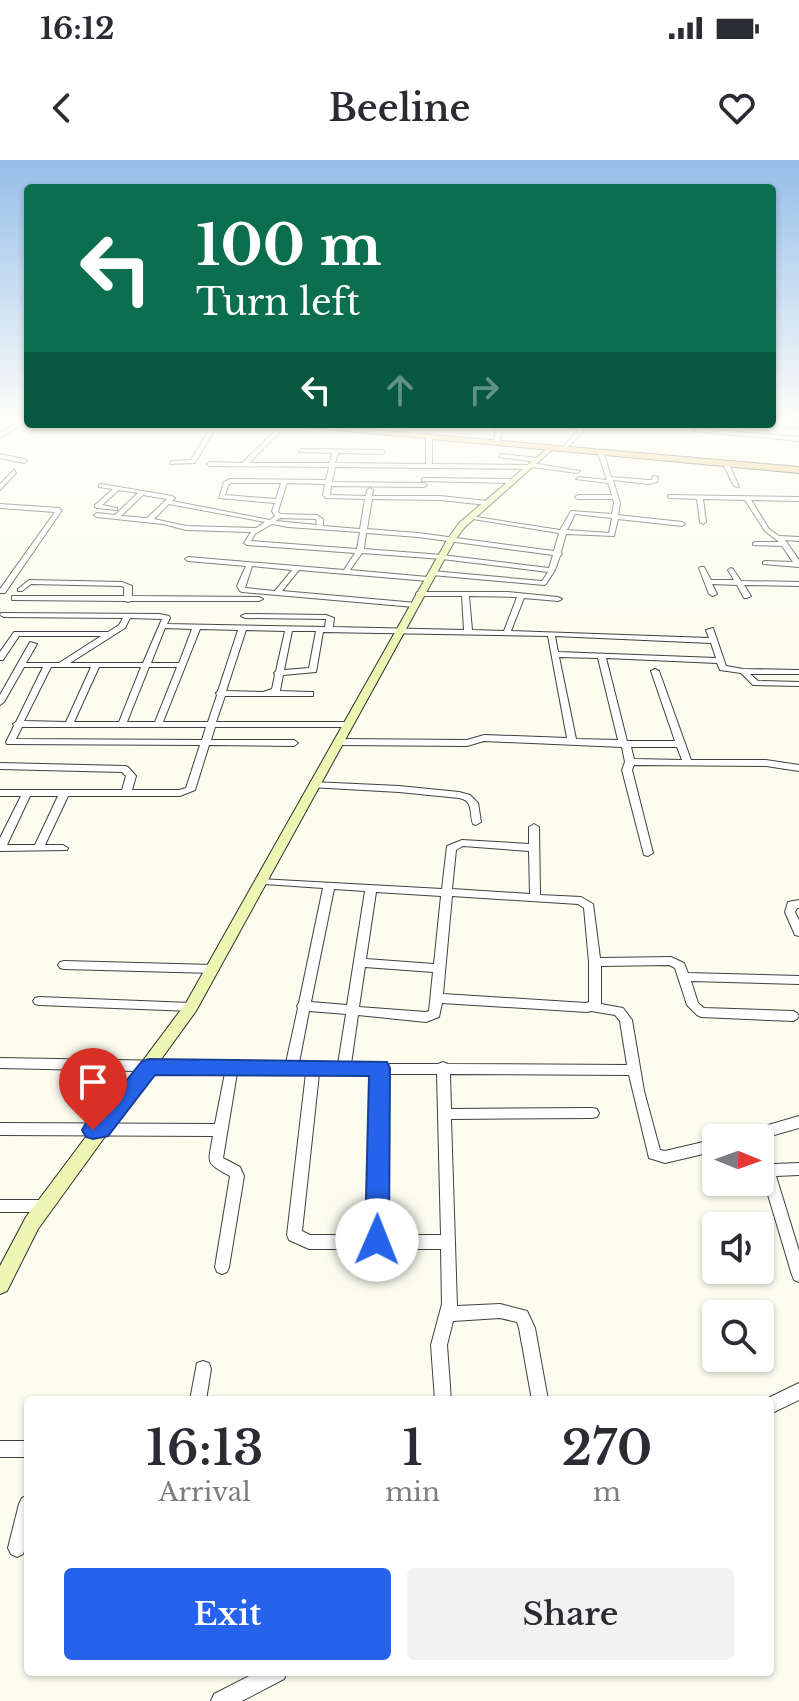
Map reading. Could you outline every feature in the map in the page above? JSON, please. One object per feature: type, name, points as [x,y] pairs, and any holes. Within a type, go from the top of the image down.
[{"type":"street","points":[[115,491],[97,506],[123,510]]},
{"type":"street","points":[[133,491],[172,497],[149,520]]},
{"type":"street","points":[[224,491],[222,499],[277,501]]},
{"type":"street","points":[[278,516],[275,511],[281,491]]},
{"type":"street","points":[[328,491],[328,497],[424,498],[487,503]]},
{"type":"street","points":[[346,572],[360,551],[370,491]]},
{"type":"street","points":[[424,491],[424,498]]},
{"type":"street","points":[[0,1285],[3,1267],[44,1206],[191,1007],[264,881],[313,785],[451,540],[470,518],[501,491]]},
{"type":"street","points":[[470,518],[609,536],[613,533],[617,515],[614,491]]},
{"type":"street","points":[[116,517],[143,493]]},
{"type":"street","points":[[670,496],[796,499],[799,506]]},
{"type":"street","points":[[578,497],[616,497]]},
{"type":"street","points":[[700,497],[703,522]]},
{"type":"street","points":[[746,497],[767,530],[785,544],[799,565]]},
{"type":"street","points":[[169,502],[271,522],[559,554]]},
{"type":"street","points":[[0,506],[59,510],[1,591]]},
{"type":"street","points":[[188,559],[540,584],[547,581],[573,512],[682,524]]},
{"type":"street","points":[[97,515],[257,530]]},
{"type":"street","points":[[320,527],[317,517],[278,516],[257,530],[247,543],[442,557],[552,570]]},
{"type":"street","points":[[778,538],[799,539]]},
{"type":"street","points":[[755,544],[785,544]]},
{"type":"street","points":[[765,563],[799,565]]},
{"type":"street","points":[[250,564],[241,589],[262,596]]},
{"type":"street","points":[[277,593],[297,568]]},
{"type":"street","points":[[702,568],[713,594]]},
{"type":"street","points":[[731,570],[747,596]]},
{"type":"street","points":[[2,615],[29,582],[122,584],[128,586],[128,600]]},
{"type":"street","points":[[708,582],[799,584]]},
{"type":"street","points":[[1,591],[20,590]]},
{"type":"street","points":[[15,598],[150,600],[277,593],[417,600],[465,594],[558,599]]},
{"type":"street","points":[[465,594],[468,631]]},
{"type":"street","points":[[507,632],[521,595]]},
{"type":"street","points":[[0,793],[180,793],[190,790],[240,627],[262,596]]},
{"type":"street","points":[[142,616],[150,600]]},
{"type":"street","points":[[2,615],[163,617],[166,621],[106,743]]},
{"type":"street","points":[[61,665],[123,625],[128,616]]},
{"type":"street","points":[[245,616],[330,619],[324,628],[312,671],[278,673]]},
{"type":"street","points":[[162,626],[401,629],[714,641]]},
{"type":"street","points":[[158,724],[197,627]]},
{"type":"street","points":[[271,693],[277,687],[289,628]]},
{"type":"street","points":[[710,630],[725,669],[799,672]]},
{"type":"street","points":[[0,658],[17,634],[108,634]]},
{"type":"street","points":[[551,634],[572,741]]},
{"type":"street","points":[[0,702],[3,691],[33,644]]},
{"type":"street","points":[[555,654],[720,661]]},
{"type":"street","points":[[601,656],[630,762],[627,770],[648,853]]},
{"type":"street","points":[[21,665],[181,665]]},
{"type":"street","points":[[48,665],[10,742],[294,743]]},
{"type":"street","points":[[69,724],[96,665]]},
{"type":"street","points":[[655,671],[687,762]]},
{"type":"street","points":[[743,671],[756,683],[799,684]]},
{"type":"street","points":[[3,691],[35,691]]},
{"type":"street","points":[[220,693],[310,694]]},
{"type":"street","points":[[17,724],[347,725]]},
{"type":"street","points":[[338,742],[467,743],[484,738],[680,744]]},
{"type":"street","points":[[630,762],[775,764],[799,768]]},
{"type":"street","points":[[0,766],[125,769],[131,776],[126,793]]},
{"type":"street","points":[[313,785],[459,795],[475,805],[476,822]]},
{"type":"street","points":[[27,793],[0,848],[63,848]]},
{"type":"street","points":[[39,848],[64,794]]},
{"type":"street","points":[[534,827],[535,898]]},
{"type":"street","points":[[303,1006],[426,1017],[435,1014],[445,892],[453,845],[535,848]]},
{"type":"street","points":[[264,881],[586,903],[595,962],[595,1004],[592,1007]]},
{"type":"street","points":[[292,1067],[329,886]]},
{"type":"street","points":[[344,1067],[371,889]]},
{"type":"street","points":[[799,904],[792,905],[790,912],[799,932]]},
{"type":"street","points":[[595,962],[606,959],[676,962],[685,977],[693,1005],[701,1012],[793,1016]]},
{"type":"street","points":[[360,963],[439,968]]},
{"type":"street","points":[[64,965],[213,969]]},
{"type":"street","points":[[685,977],[799,980]]},
{"type":"street","points":[[437,998],[592,1007],[624,1015],[654,1154],[665,1157],[702,1148]]},
{"type":"street","points":[[39,1001],[191,1007]]},
{"type":"street","points":[[0,1063],[232,1068],[635,1070]]},
{"type":"street","points":[[313,1067],[294,1235],[309,1242],[449,1242]]},
{"type":"street","points":[[443,1067],[449,1242],[448,1314],[439,1345],[443,1396]]},
{"type":"street","points":[[222,1267],[237,1176],[235,1171],[217,1163],[232,1068]]},
{"type":"street","points":[[377,1240],[379,1068]]},
{"type":"street","points":[[445,1114],[592,1113]]},
{"type":"street","points":[[774,1132],[799,1122]]},
{"type":"street","points":[[0,1129],[220,1130]]},
{"type":"street","points":[[774,1170],[799,1169]]},
{"type":"street","points":[[774,1186],[794,1238],[799,1275]]},
{"type":"street","points":[[0,1206],[44,1206]]},
{"type":"street","points":[[448,1314],[500,1311],[522,1316],[539,1396]]},
{"type":"street","points":[[199,1396],[203,1369]]},
{"type":"street","points":[[774,1404],[799,1391]]},
{"type":"street","points":[[0,1449],[24,1449]]},
{"type":"street","points":[[17,1548],[24,1520]]},
{"type":"street","points":[[221,1701],[269,1676]]},
{"type":"route","points":[[93,1130],[100,1130],[149,1067],[379,1068],[377,1240]]}]
